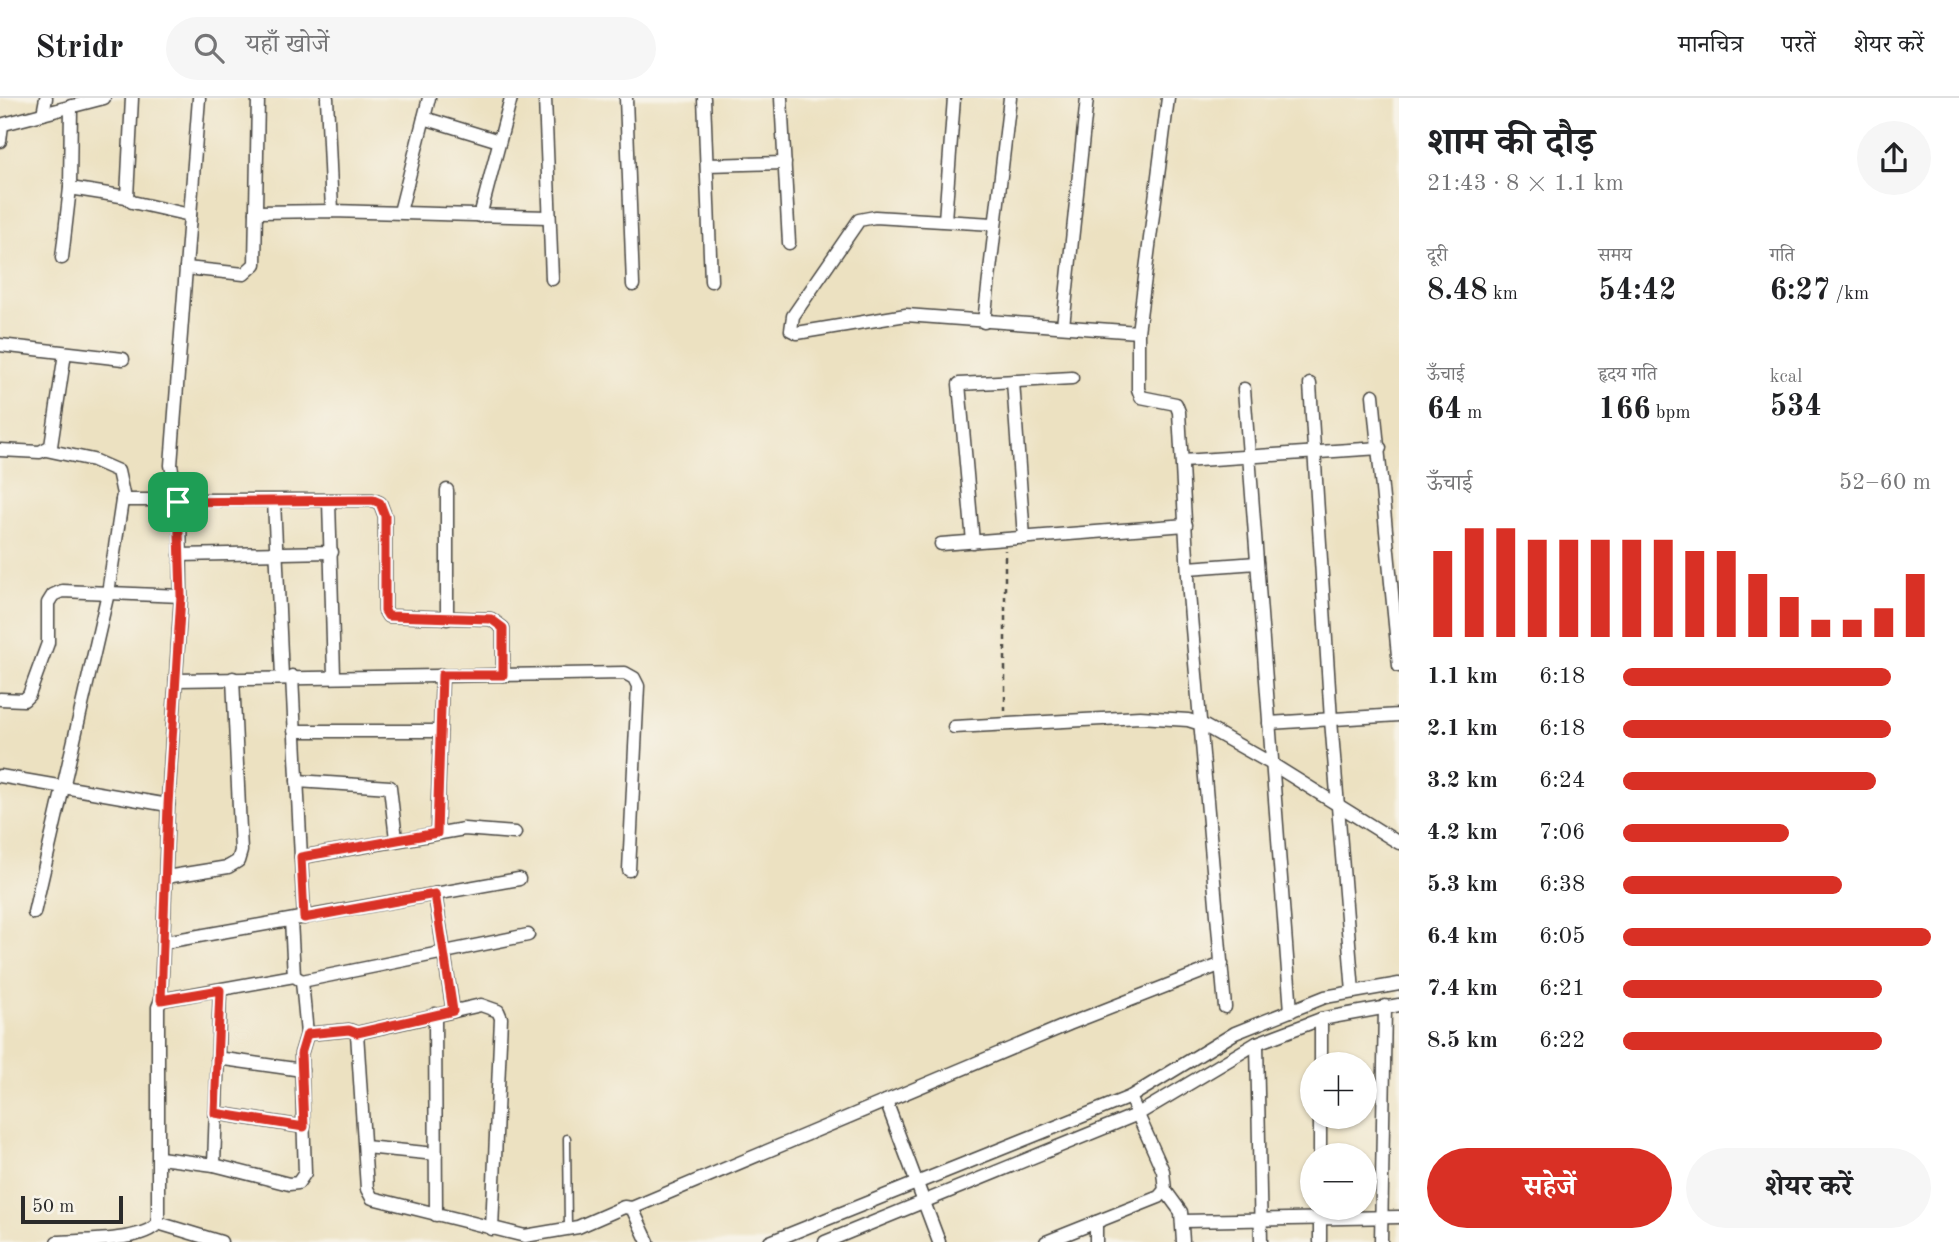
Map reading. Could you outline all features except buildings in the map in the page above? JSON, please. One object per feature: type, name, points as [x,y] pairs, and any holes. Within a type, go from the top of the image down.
[{"type":"street","points":[[43,114],[46,98]]},
{"type":"street","points":[[0,141],[1,125],[104,98]]},
{"type":"street","points":[[127,197],[132,98]]},
{"type":"street","points":[[153,1232],[160,1158],[158,1007],[161,1000],[165,942],[168,805],[181,596],[178,502],[171,465],[199,98]]},
{"type":"street","points":[[186,268],[244,275],[251,271],[255,264],[258,98]]},
{"type":"street","points":[[327,98],[332,211]]},
{"type":"street","points":[[400,212],[429,98]]},
{"type":"street","points":[[480,216],[511,98]]},
{"type":"street","points":[[545,98],[552,279]]},
{"type":"street","points":[[626,98],[634,285]]},
{"type":"street","points":[[704,98],[711,281]]},
{"type":"street","points":[[782,98],[789,243]]},
{"type":"street","points":[[945,220],[954,98]]},
{"type":"street","points":[[984,321],[993,224],[1010,98]]},
{"type":"street","points":[[1063,326],[1087,98]]},
{"type":"street","points":[[1167,98],[1138,332],[1138,389],[1141,397],[1177,404],[1225,1006]]},
{"type":"street","points":[[62,258],[70,188],[71,106]]},
{"type":"street","points":[[424,118],[499,141]]},
{"type":"street","points":[[707,165],[785,163]]},
{"type":"street","points":[[70,188],[127,197],[132,202],[190,215]]},
{"type":"street","points":[[256,212],[400,212],[548,217]]},
{"type":"street","points":[[993,224],[866,217],[859,220],[793,316],[791,330],[797,333],[906,316],[1138,332]]},
{"type":"street","points":[[0,345],[123,359]]},
{"type":"street","points":[[46,450],[51,446],[65,353]]},
{"type":"street","points":[[973,542],[959,384],[1072,378]]},
{"type":"street","points":[[1013,381],[1024,538]]},
{"type":"street","points":[[1310,384],[1337,805],[1353,992]]},
{"type":"street","points":[[1244,388],[1291,1011]]},
{"type":"street","points":[[1373,395],[1397,607],[1399,666]]},
{"type":"street","points":[[1182,461],[1380,448]]},
{"type":"street","points":[[0,450],[46,450],[93,460],[118,471],[122,500],[108,593],[60,787],[34,913]]},
{"type":"street","points":[[447,490],[447,619]]},
{"type":"street","points":[[122,500],[373,500],[384,509],[385,611],[388,616],[491,619],[500,622],[503,628],[503,675]]},
{"type":"street","points":[[329,500],[334,676]]},
{"type":"street","points":[[160,1158],[214,1165],[289,1184],[298,1183],[305,1173],[302,1045],[307,1034],[298,979],[297,919],[301,857],[295,731],[287,676],[274,501]]},
{"type":"street","points":[[941,544],[1186,526]]},
{"type":"street","points":[[180,555],[332,552]]},
{"type":"street","points":[[1188,568],[1257,563]]},
{"type":"street","points":[[0,699],[24,700],[29,695],[48,643],[48,603],[53,595],[62,591],[181,596]]},
{"type":"street","points":[[176,680],[287,676],[625,673],[634,678],[638,686],[629,870]]},
{"type":"street","points":[[437,833],[442,675]]},
{"type":"street","points":[[166,877],[228,867],[238,861],[241,851],[233,678]]},
{"type":"street","points":[[1269,723],[1399,715]]},
{"type":"street","points":[[954,727],[1175,717],[1201,724],[1272,764],[1399,844]]},
{"type":"street","points":[[295,731],[440,731]]},
{"type":"street","points":[[0,776],[168,805]]},
{"type":"street","points":[[297,781],[390,787],[396,839]]},
{"type":"street","points":[[301,857],[464,829],[515,833]]},
{"type":"street","points":[[165,942],[519,879]]},
{"type":"street","points":[[435,894],[453,1011]]},
{"type":"street","points":[[161,1000],[298,979],[528,935]]},
{"type":"street","points":[[357,1033],[367,1189],[372,1198],[525,1236],[568,1230],[624,1207],[632,1208],[1222,964]]},
{"type":"street","points":[[770,1242],[1130,1097],[1235,1033],[1325,997],[1399,984]]},
{"type":"street","points":[[214,1165],[220,990]]},
{"type":"street","points":[[825,1242],[1138,1114],[1257,1043],[1321,1019],[1399,1005]]},
{"type":"street","points":[[307,1034],[349,1030],[357,1033],[435,1014],[491,1006],[498,1011],[501,1018],[492,1229]]},
{"type":"street","points":[[1381,1242],[1385,1006]]},
{"type":"street","points":[[435,1014],[436,1215]]},
{"type":"street","points":[[1321,1019],[1321,1052]]},
{"type":"street","points":[[1257,1043],[1261,1242]]},
{"type":"street","points":[[218,1058],[302,1070]]},
{"type":"street","points":[[1130,1097],[1163,1171],[1165,1190],[1178,1205],[1183,1221],[1183,1242]]},
{"type":"street","points":[[886,1101],[939,1242]]},
{"type":"street","points":[[215,1113],[304,1127]]},
{"type":"street","points":[[365,1147],[436,1154]]},
{"type":"street","points":[[1052,1241],[1159,1197],[1165,1190]]},
{"type":"street","points":[[632,1208],[648,1242]]},
{"type":"street","points":[[1183,1221],[1261,1220],[1300,1215]]},
{"type":"street","points":[[1377,1218],[1399,1217]]},
{"type":"street","points":[[1320,1220],[1320,1242]]},
{"type":"street","points":[[1096,1222],[1096,1242]]},
{"type":"street","points":[[57,1242],[153,1232],[221,1242]]},
{"type":"lane","points":[[567,1138],[568,1230]]},
{"type":"path","points":[[1004,724],[1005,540]]},
{"type":"route","points":[[373,500],[380,503],[385,516],[385,611],[388,616],[491,619],[500,622],[503,628],[503,675],[442,675],[437,833],[301,857],[304,918],[435,894],[453,1011],[357,1033],[349,1030],[307,1034],[301,1054],[304,1127],[215,1113],[220,990],[161,1000],[168,805],[181,596],[178,502],[373,500]]}]
